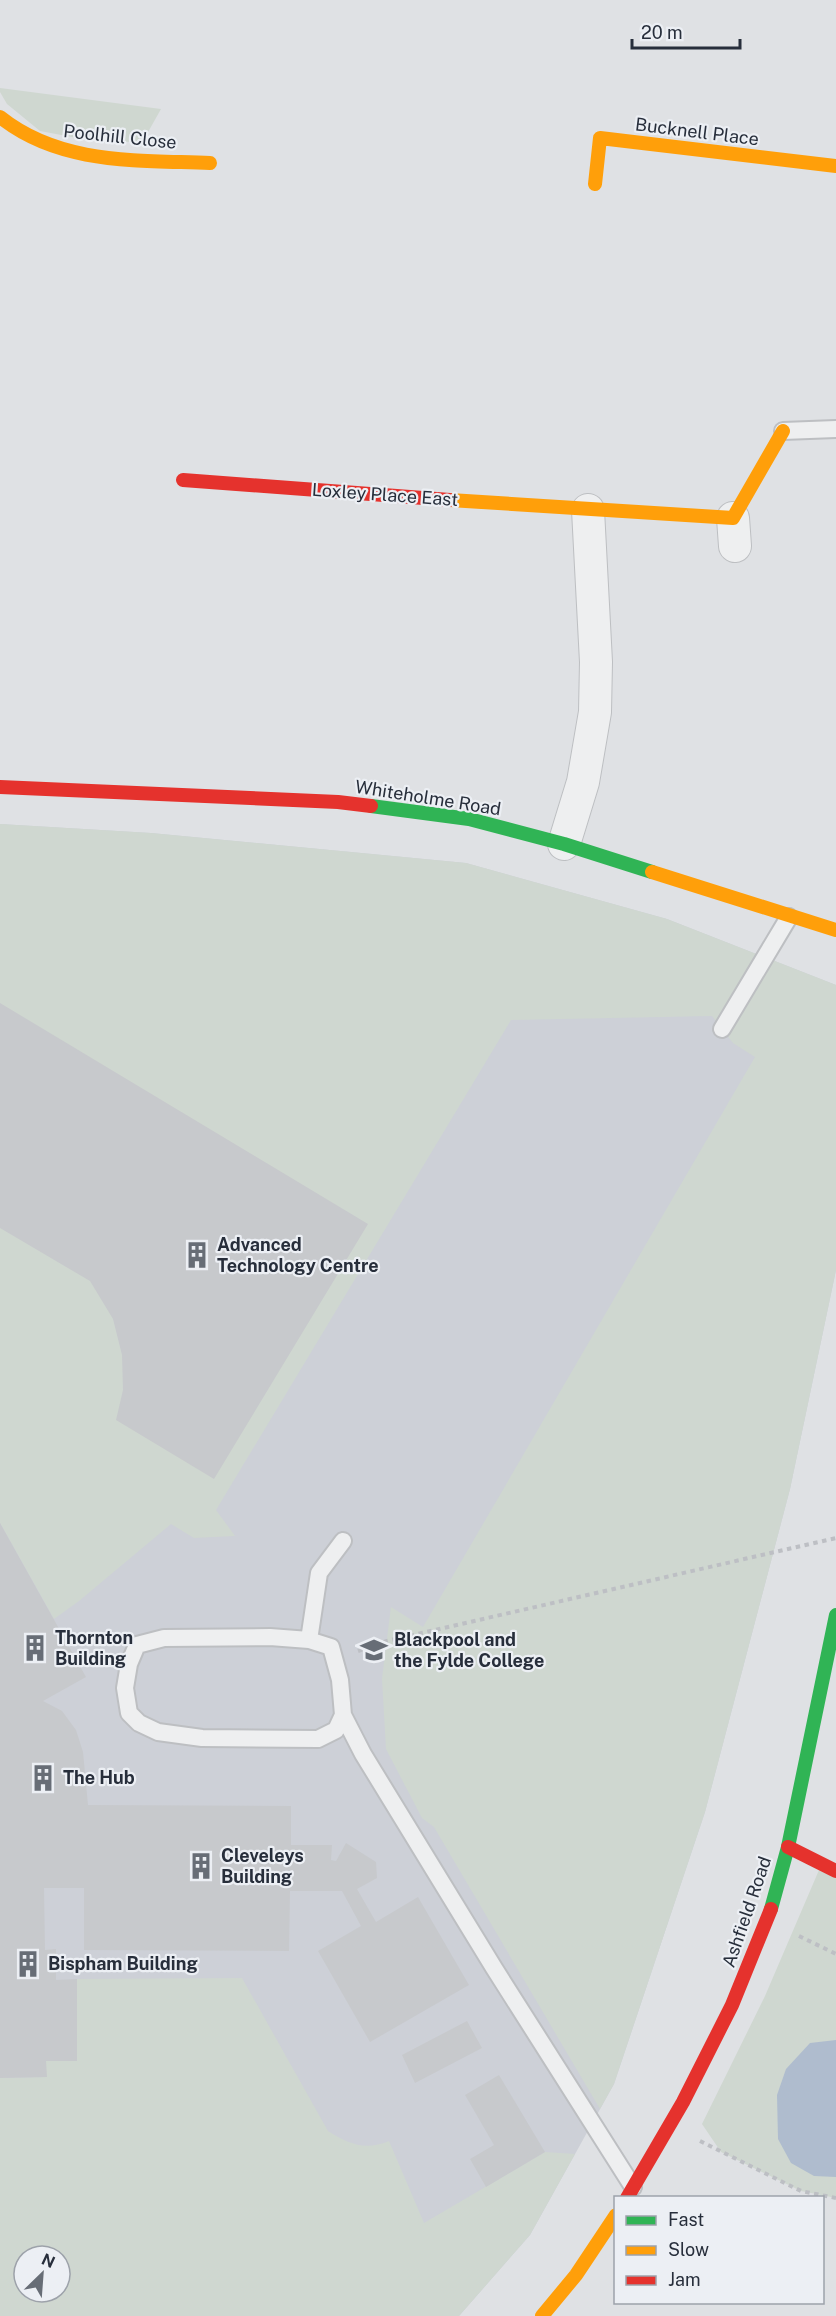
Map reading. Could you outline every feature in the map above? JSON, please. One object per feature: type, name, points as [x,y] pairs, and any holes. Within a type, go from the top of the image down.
[{"type":"street","name":"Poolhill Close","points":[[0,117],[9,127],[38,143],[67,152],[210,163]]},
{"type":"street","name":"Bucknell Place","points":[[596,184],[600,138],[836,166]]},
{"type":"street","name":"Loxley Place East","points":[[183,480],[588,510],[734,532],[783,430]]},
{"type":"street","points":[[564,844],[583,782],[595,712],[596,662],[588,510]]},
{"type":"street","name":"Whiteholme Road","points":[[0,787],[338,802],[469,819],[564,844],[836,930]]},
{"type":"street","name":"Ashfield Road","points":[[630,2192],[669,2126],[732,2005],[767,1921],[788,1847],[836,1615]]},
{"type":"street","points":[[788,1847],[836,1871]]},
{"type":"street","points":[[542,2316],[576,2275],[614,2217]]},
{"type":"lane","points":[[783,430],[836,429]]},
{"type":"lane","points":[[722,1029],[789,917]]},
{"type":"lane","points":[[309,1640],[319,1574],[343,1541]]},
{"type":"lane","points":[[343,1715],[336,1730],[318,1739],[202,1738],[158,1732],[139,1723],[129,1713],[125,1688],[129,1664],[137,1645],[164,1638],[235,1637],[309,1640],[331,1647],[340,1680],[343,1715],[363,1754],[630,2192]]},
{"type":"path","points":[[334,1659],[387,1641],[836,1538]]},
{"type":"path","points":[[669,2126],[801,2191],[836,2198]]},
{"type":"shaded area","points":[[0,88],[161,109],[143,141],[104,143],[40,131],[7,104]]},
{"type":"shaded area","name":"Blackpool and the Fylde College","points":[[0,824],[151,833],[466,863],[667,919],[836,985],[836,1270],[790,1489],[705,1812],[614,2084],[530,2235],[459,2316],[0,2316]]},
{"type":"shaded area","points":[[0,824],[151,833],[466,863],[667,919],[836,985],[836,1270],[790,1489],[705,1812],[614,2084],[600,2109],[434,1827],[422,1818],[386,1749],[382,1679],[391,1607],[423,1627],[755,1057],[733,1043],[712,1016],[511,1020],[216,1510],[235,1536],[194,1538],[171,1524],[54,1619],[0,1523]]},
{"type":"shaded area","points":[[819,1870],[836,1878],[836,2198],[801,2191],[721,2152],[702,2124],[765,1996]]},
{"type":"shaded area","points":[[242,1978],[328,2131],[357,2145],[365,2146],[389,2141],[424,2223],[545,2152],[575,2154],[530,2235],[459,2316],[0,2316],[0,2078],[46,2077],[46,2061],[77,2061],[77,1979]]},
{"type":"water","points":[[836,2040],[836,2177],[814,2176],[791,2163],[778,2139],[777,2095],[786,2069],[810,2043]]},
{"type":"building","name":"Advanced Technology Centre","points":[[0,1003],[368,1224],[214,1479],[116,1420],[123,1390],[122,1355],[113,1319],[90,1281],[0,1228]]},
{"type":"building","points":[[0,1523],[86,1677],[43,1701],[62,1711],[76,1730],[83,1752],[88,1805],[291,1806],[291,1845],[332,1845],[331,1860],[336,1861],[346,1843],[376,1862],[377,1878],[357,1889],[376,1922],[418,1897],[469,1985],[370,2042],[318,1951],[361,1926],[342,1891],[290,1891],[289,1951],[84,1950],[84,1888],[44,1888],[45,1950],[56,1949],[56,1980],[77,1979],[77,2061],[46,2061],[47,2077],[0,2078]]},
{"type":"building","points":[[467,2021],[482,2048],[415,2083],[402,2055]]},
{"type":"building","points":[[499,2075],[545,2152],[486,2187],[470,2159],[494,2145],[465,2095]]},
{"type":"traffic: fast","points":[[371,806],[469,819],[564,844],[652,872]]},
{"type":"traffic: fast","points":[[771,1909],[788,1847],[836,1615]]},
{"type":"traffic: slow","points":[[0,117],[23,133],[74,152],[127,160],[210,163]]},
{"type":"traffic: slow","points":[[595,184],[600,138],[836,166]]},
{"type":"traffic: slow","points":[[450,500],[733,518],[783,431]]},
{"type":"traffic: slow","points":[[652,872],[836,930]]},
{"type":"traffic: slow","points":[[542,2316],[576,2275],[614,2218]]},
{"type":"traffic: jam","points":[[183,480],[450,500]]},
{"type":"traffic: jam","points":[[0,787],[338,802],[371,806]]},
{"type":"traffic: jam","points":[[788,1847],[836,1871]]},
{"type":"traffic: jam","points":[[628,2196],[683,2102],[732,2005],[771,1909]]},
{"type":"place","name":"Advanced Technology Centre","points":[[197,1255]]},
{"type":"place","name":"Thornton Building","points":[[35,1648]]},
{"type":"place","name":"Blackpool and the Fylde College","points":[[374,1650]]},
{"type":"place","name":"The Hub","points":[[43,1778]]},
{"type":"place","name":"Cleveleys Building","points":[[201,1866]]},
{"type":"place","name":"Bispham Building","points":[[28,1964]]}]
